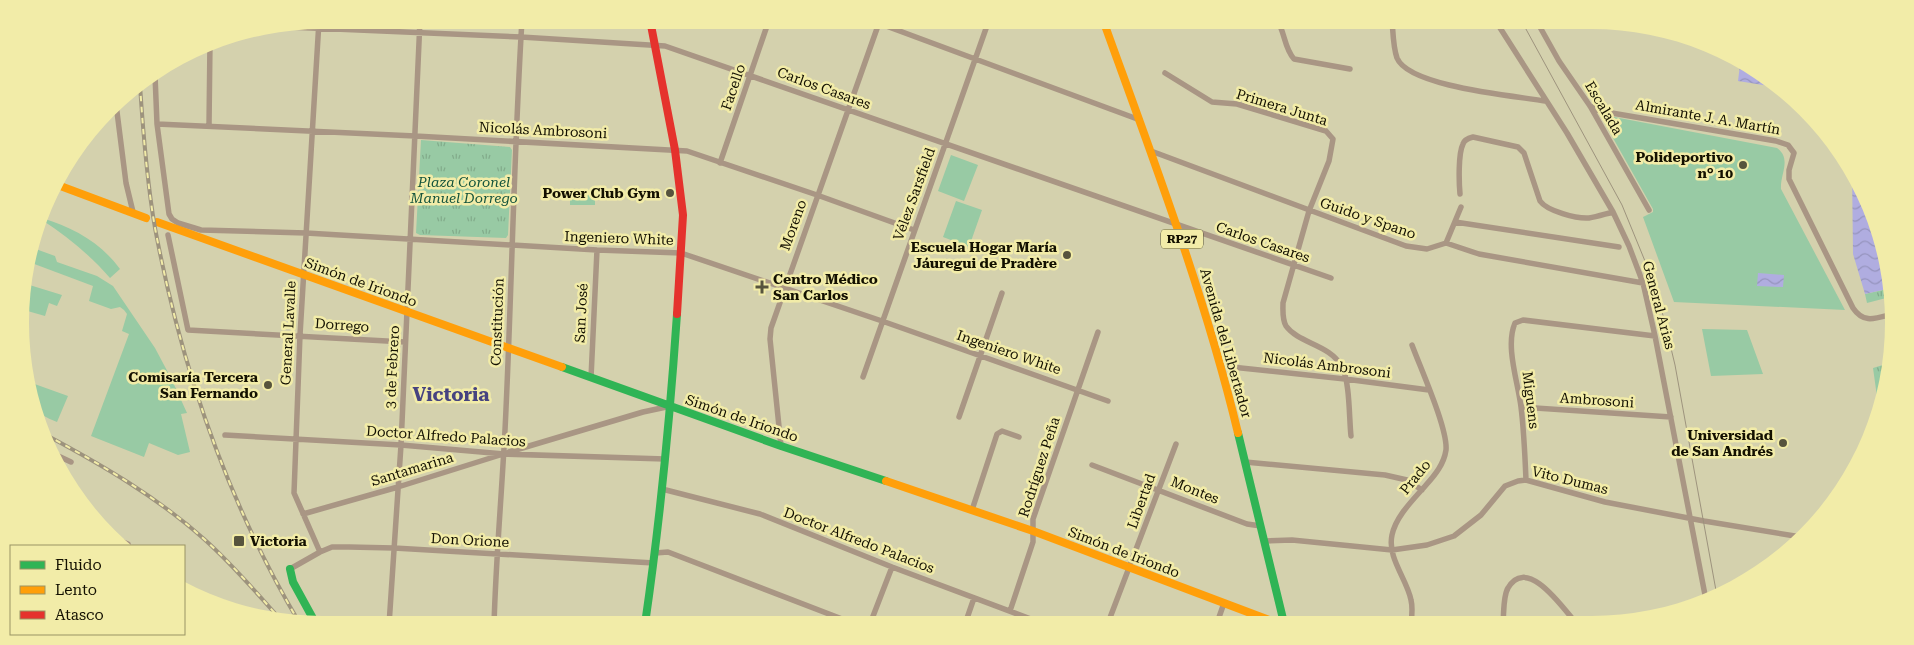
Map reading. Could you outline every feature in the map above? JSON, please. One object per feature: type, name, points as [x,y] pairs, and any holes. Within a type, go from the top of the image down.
[{"type":"street","name":"General Lavalle","points":[[318,29],[300,335],[294,493],[320,552]]},
{"type":"street","name":"Carlos Casares","points":[[338,29],[655,45],[751,75],[1332,278]]},
{"type":"street","name":"3 de Febrero","points":[[390,616],[420,29]]},
{"type":"street","name":"Constitución","points":[[494,616],[496,554],[504,454],[509,348],[511,245],[521,29]]},
{"type":"street","points":[[646,616],[654,563],[671,406],[683,208],[675,150],[652,29]]},
{"type":"street","name":"Facello","points":[[720,163],[767,29]]},
{"type":"street","name":"Moreno","points":[[781,446],[770,340],[771,328],[877,29]]},
{"type":"street","points":[[898,29],[1141,121]]},
{"type":"street","name":"Vélez Sarsfield","points":[[863,377],[986,29]]},
{"type":"street","name":"Avenida del Libertador","points":[[1106,29],[1177,225],[1222,366],[1282,616]]},
{"type":"street","points":[[1282,29],[1288,53],[1294,59],[1350,69]]},
{"type":"street","points":[[1393,29],[1397,58],[1400,63],[1420,76],[1436,82],[1476,91],[1545,100]]},
{"type":"street","name":"General Arias","points":[[1501,29],[1572,141],[1613,212],[1629,246],[1642,283],[1656,336],[1705,594]]},
{"type":"street","name":"Escalada","points":[[1541,29],[1559,61],[1590,106],[1649,210]]},
{"type":"street","points":[[208,126],[210,51]]},
{"type":"street","name":"Primera Junta","points":[[1165,73],[1212,102],[1237,104],[1330,133],[1333,139],[1330,161],[1309,211],[1283,303],[1282,315],[1286,325],[1294,333],[1332,354],[1342,367],[1346,379],[1351,436]]},
{"type":"street","points":[[155,81],[158,124]]},
{"type":"street","name":"Almirante J. A. Martín","points":[[1590,106],[1600,111],[1783,142],[1792,149],[1794,158],[1789,170],[1789,179],[1853,308],[1857,314],[1868,319],[1885,316]]},
{"type":"street","points":[[117,113],[126,183],[133,212]]},
{"type":"street","name":"Nicolás Ambrosoni","points":[[158,124],[687,151],[914,230]]},
{"type":"street","name":"Simón de Iriondo","points":[[158,124],[169,214],[178,223],[200,233],[304,274],[590,378],[781,446],[1033,531],[1258,616]]},
{"type":"street","points":[[1460,194],[1459,175],[1463,144],[1472,137],[1518,147],[1524,153],[1540,201],[1543,206],[1552,211],[1587,218],[1613,212]]},
{"type":"street","name":"Guido y Spano","points":[[1151,151],[1406,246],[1427,249],[1446,243]]},
{"type":"street","points":[[62,187],[146,218]]},
{"type":"street","points":[[1461,207],[1446,243],[1478,254],[1642,283]]},
{"type":"street","points":[[157,222],[200,233]]},
{"type":"street","points":[[1455,222],[1619,247]]},
{"type":"street","name":"Ingeniero White","points":[[200,233],[306,233],[681,253],[882,321],[1108,401]]},
{"type":"street","name":"Dorrego","points":[[168,235],[188,330],[405,342]]},
{"type":"street","name":"San José","points":[[590,378],[597,250]]},
{"type":"street","points":[[959,417],[1002,293]]},
{"type":"street","name":"Miguens","points":[[1526,480],[1521,407],[1511,346],[1512,330],[1515,323],[1523,320],[1656,336]]},
{"type":"street","name":"Rodríguez Peña","points":[[1010,611],[1033,542],[1033,519],[1098,332]]},
{"type":"street","name":"Prado","points":[[1411,616],[1411,600],[1392,550],[1392,536],[1397,522],[1412,499],[1437,472],[1446,449],[1443,430],[1412,345]]},
{"type":"street","name":"Nicolás Ambrosoni","points":[[1222,366],[1429,390]]},
{"type":"street","name":"Santamarina","points":[[303,514],[398,487],[642,412],[671,406]]},
{"type":"street","name":"Ambrosoni","points":[[1521,407],[1671,417]]},
{"type":"street","points":[[972,510],[997,434],[1002,431],[1019,437]]},
{"type":"street","name":"Doctor Alfredo Palacios","points":[[225,435],[400,445],[504,454],[665,459]]},
{"type":"street","name":"Libertad","points":[[1111,616],[1176,444]]},
{"type":"street","points":[[62,458],[71,462]]},
{"type":"street","points":[[1245,462],[1385,475],[1406,480],[1422,490]]},
{"type":"street","name":"Montes","points":[[1092,464],[1247,524],[1260,526]]},
{"type":"street","name":"Vito Dumas","points":[[1264,541],[1292,540],[1392,550],[1427,545],[1454,536],[1481,515],[1505,486],[1526,480],[1605,502],[1793,535]]},
{"type":"street","name":"Doctor Alfredo Palacios","points":[[662,489],[760,514],[892,567],[1023,616]]},
{"type":"street","name":"Don Orione","points":[[290,569],[332,547],[394,548],[654,563]]},
{"type":"street","points":[[655,553],[668,552],[834,616]]},
{"type":"street","points":[[873,616],[892,567]]},
{"type":"street","points":[[290,569],[293,582],[312,616]]},
{"type":"street","points":[[1504,616],[1507,589],[1520,577],[1526,576],[1533,578],[1571,616]]},
{"type":"street","points":[[968,616],[974,598]]},
{"type":"street","points":[[1219,616],[1224,603]]},
{"type":"green space","points":[[1609,116],[1777,148],[1784,157],[1785,162],[1781,189],[1845,310],[1674,302],[1643,217],[1653,212],[1653,209],[1604,122],[1605,118]]},
{"type":"green space","name":"Plaza Coronel Manuel Dorrego","points":[[421,140],[510,147],[512,150],[508,235],[506,238],[420,235],[416,233]]},
{"type":"green space","points":[[951,155],[978,165],[964,201],[938,191]]},
{"type":"green space","points":[[570,189],[595,190],[595,205],[570,205]]},
{"type":"green space","points":[[956,201],[982,210],[969,247],[943,237]]},
{"type":"green space","points":[[47,220],[65,226],[86,237],[104,251],[120,269],[110,278],[69,239],[46,223]]},
{"type":"green space","points":[[38,250],[55,256],[57,262],[97,276],[113,286],[155,348],[172,380],[187,413],[181,414],[190,452],[178,455],[149,443],[144,457],[91,436],[129,334],[122,331],[127,314],[124,310],[120,307],[111,309],[89,301],[93,286],[34,264]]},
{"type":"green space","points":[[31,285],[62,295],[57,306],[49,303],[45,316],[29,311]]},
{"type":"green space","points":[[1884,290],[1885,298],[1867,303],[1865,294]]},
{"type":"green space","points":[[1702,329],[1747,330],[1763,374],[1711,376]]},
{"type":"green space","points":[[1882,365],[1877,393],[1873,368]]},
{"type":"green space","points":[[35,384],[68,396],[57,422],[44,415]]},
{"type":"water","points":[[1740,69],[1765,85],[1738,81]]},
{"type":"water","points":[[1852,188],[1870,228],[1880,265],[1884,290],[1865,294],[1853,254]]},
{"type":"water","points":[[1758,273],[1784,275],[1783,287],[1757,286]]},
{"type":"tram line","points":[[1526,29],[1622,205],[1654,283],[1675,365],[1716,589]]},
{"type":"railway","points":[[141,92],[155,228],[178,331],[193,381],[229,481],[273,576],[295,615]]},
{"type":"railway","points":[[53,439],[128,482],[167,509],[224,558],[274,612]]},
{"type":"traffic: fast","points":[[646,616],[664,469],[677,314]]},
{"type":"traffic: fast","points":[[562,367],[781,446],[886,481]]},
{"type":"traffic: fast","points":[[1238,433],[1282,616]]},
{"type":"traffic: fast","points":[[290,569],[293,582],[312,616]]},
{"type":"traffic: slow","points":[[1106,29],[1193,276],[1238,433]]},
{"type":"traffic: slow","points":[[62,187],[146,218]]},
{"type":"traffic: slow","points":[[157,222],[562,367]]},
{"type":"traffic: slow","points":[[886,481],[1033,531],[1258,616]]},
{"type":"traffic: jam","points":[[652,29],[675,150],[683,215],[677,314]]},
{"type":"place","name":"Polideportivo n° 10","points":[[1743,165]]},
{"type":"place","name":"Power Club Gym","points":[[670,193]]},
{"type":"place","name":"Escuela Hogar María Jáuregui de Pradère","points":[[1067,255]]},
{"type":"place","name":"Centro Médico San Carlos","points":[[762,287]]},
{"type":"place","name":"Comisaría Tercera San Fernando","points":[[268,385]]},
{"type":"place","name":"Universidad de San Andrés","points":[[1783,443]]},
{"type":"place","name":"Victoria","points":[[239,541]]},
{"type":"district","name":"Victoria","points":[[451,394]]}]
